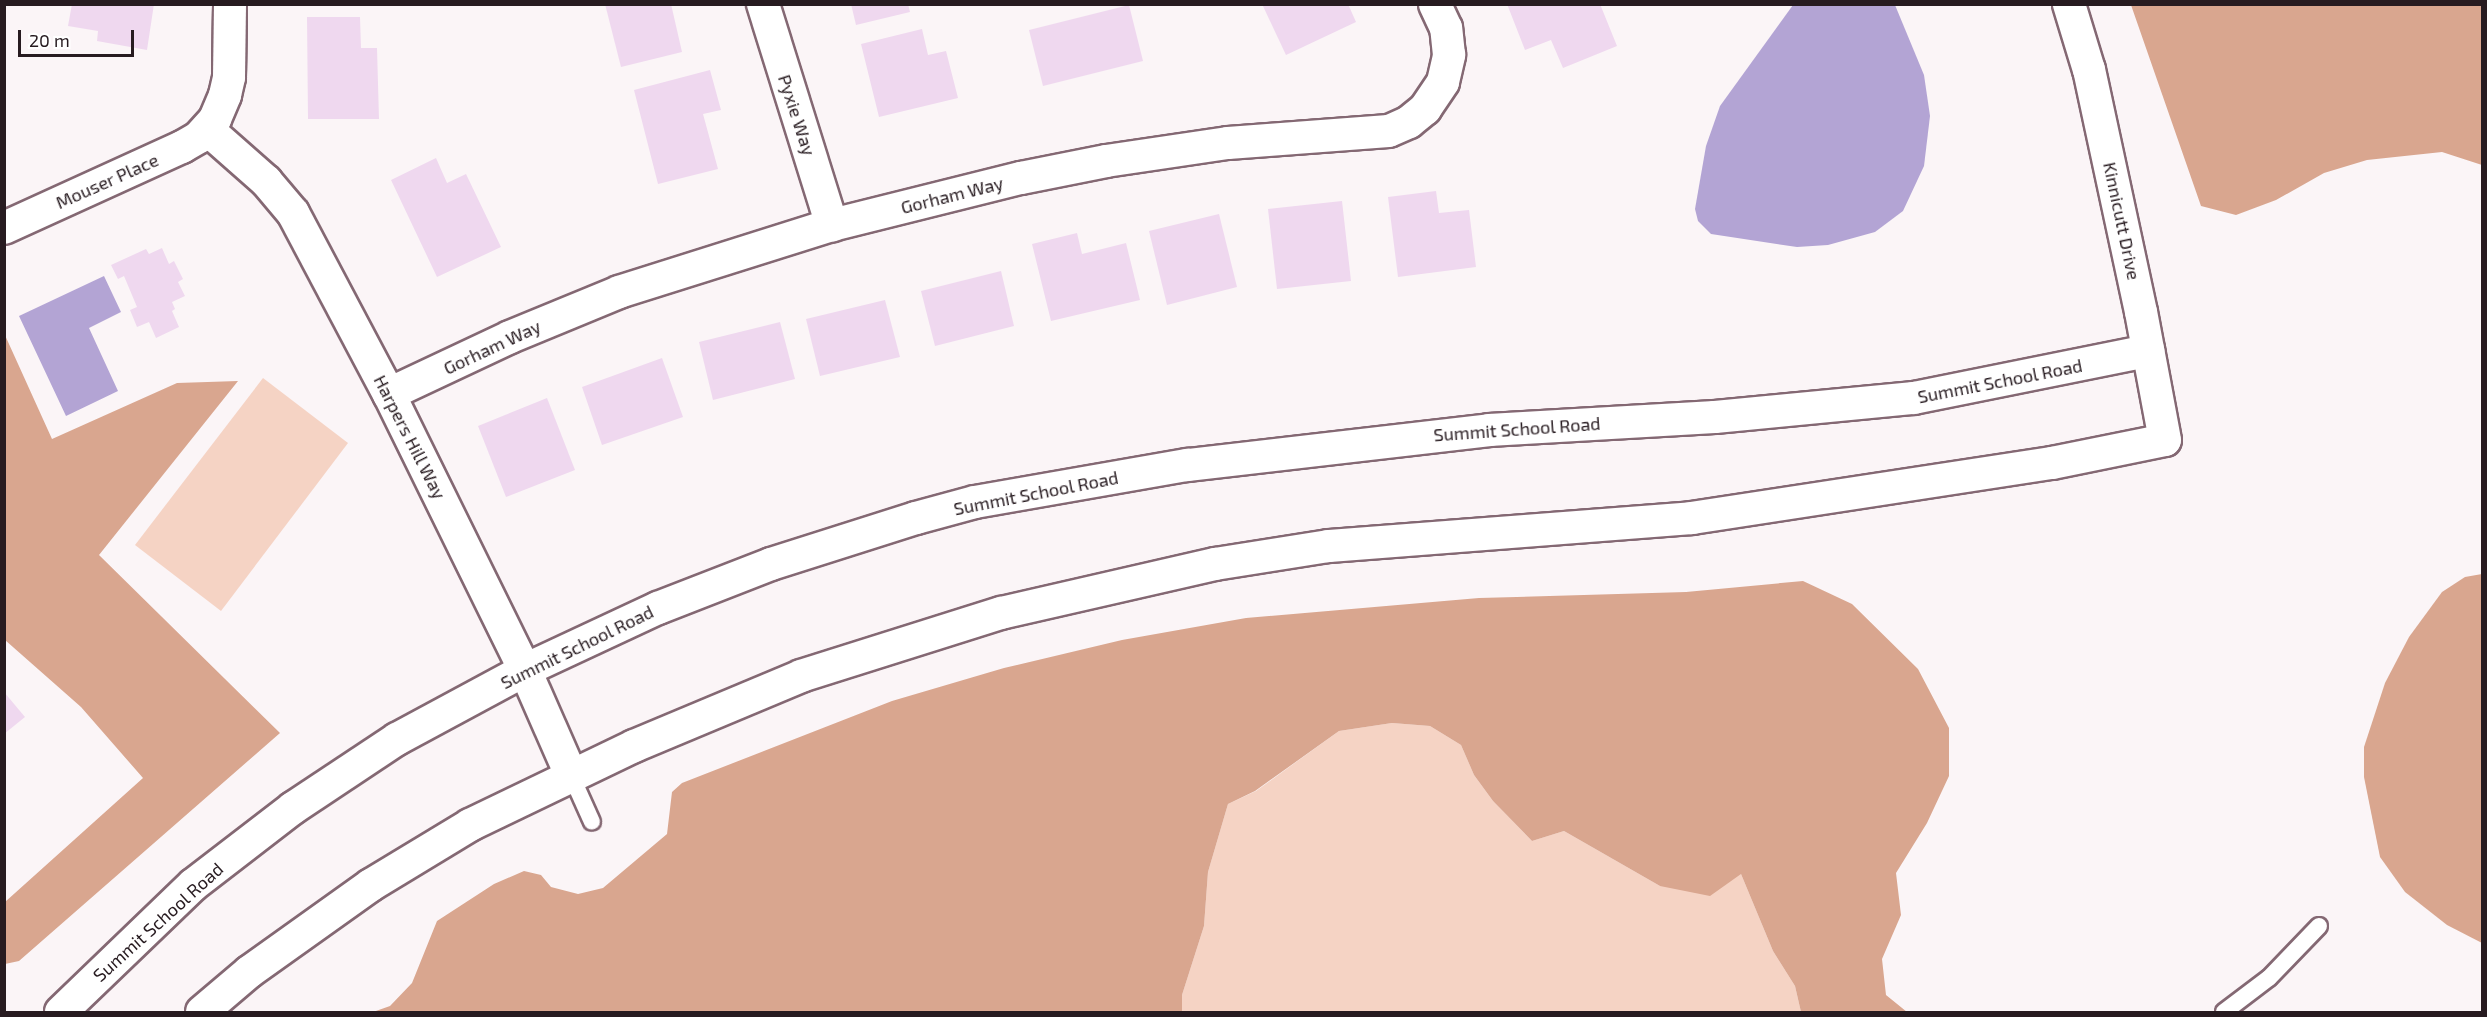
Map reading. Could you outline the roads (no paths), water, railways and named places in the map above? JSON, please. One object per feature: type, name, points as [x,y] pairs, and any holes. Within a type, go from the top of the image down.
[{"type":"street","points":[[207,129],[221,107],[229,77],[230,4]]},
{"type":"street","name":"Pyxie Way","points":[[763,4],[832,225]]},
{"type":"street","name":"Gorham Way","points":[[390,394],[510,337],[619,292],[832,225],[1021,178],[1106,161],[1228,142],[1389,131],[1409,122],[1425,109],[1443,82],[1449,55],[1446,28],[1435,4]]},
{"type":"street","name":"Kinnicutt Drive","points":[[571,775],[801,676],[858,657],[1001,614],[1215,564],[1329,546],[1692,518],[2052,463],[2164,440],[2090,70],[2069,4]]},
{"type":"street","name":"Mouser Place","points":[[4,228],[182,147],[207,129]]},
{"type":"street","name":"Harpers Hill Way","points":[[207,129],[266,182],[293,213],[390,394],[525,670],[571,775]]},
{"type":"street","name":"Summit School Road","points":[[61,1012],[193,885],[293,808],[397,739],[525,670],[657,608],[771,564],[916,518],[975,502],[1188,465],[1403,438],[1489,430],[1715,417],[1914,398],[2148,351]]},
{"type":"street","points":[[202,1012],[249,972],[371,885],[470,825],[571,775]]},
{"type":"lane","points":[[571,775],[592,822]]},
{"type":"lane","points":[[2224,1012],[2269,978],[2319,926]]}]
